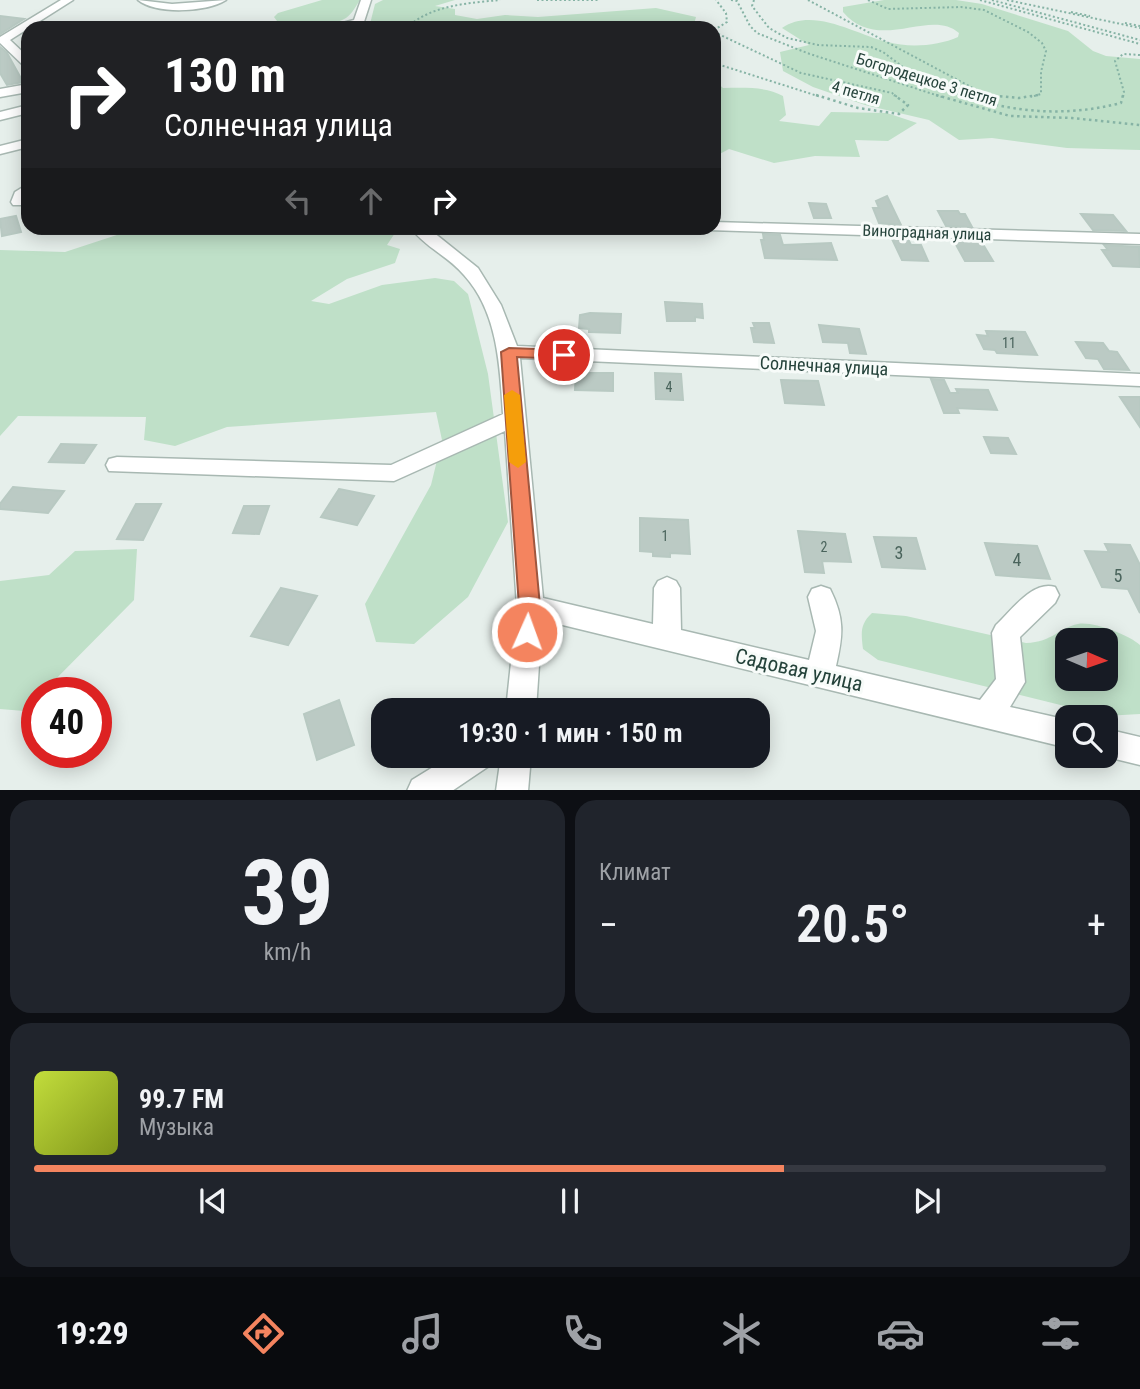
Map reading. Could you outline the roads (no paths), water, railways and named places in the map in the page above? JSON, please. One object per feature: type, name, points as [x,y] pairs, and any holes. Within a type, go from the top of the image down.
[{"type":"street","points":[[34,21],[68,0]]},
{"type":"street","points":[[143,0],[157,6],[173,7],[221,0]]},
{"type":"street","points":[[358,21],[366,0]]},
{"type":"street","points":[[21,29],[3,40],[21,57]]},
{"type":"street","points":[[0,93],[21,89]]},
{"type":"street","points":[[0,116],[21,111]]},
{"type":"street","points":[[0,149],[21,144]]},
{"type":"street","name":"Виноградная улица","points":[[721,227],[1140,239]]},
{"type":"street","points":[[427,235],[472,272],[492,305],[509,352],[530,606],[522,698]]},
{"type":"street","name":"Солнечная улица","points":[[509,352],[1140,380]]},
{"type":"street","points":[[117,465],[394,473],[514,418]]},
{"type":"street","points":[[667,588],[667,639]]},
{"type":"street","points":[[986,715],[1011,682],[1006,633],[1046,595]]},
{"type":"street","points":[[820,675],[830,631],[821,597]]},
{"type":"street","name":"Садовая улица","points":[[530,606],[1055,731]]},
{"type":"street","points":[[1118,746],[1140,751]]},
{"type":"street","points":[[423,790],[459,768]]},
{"type":"street","points":[[512,790],[515,768]]}]
